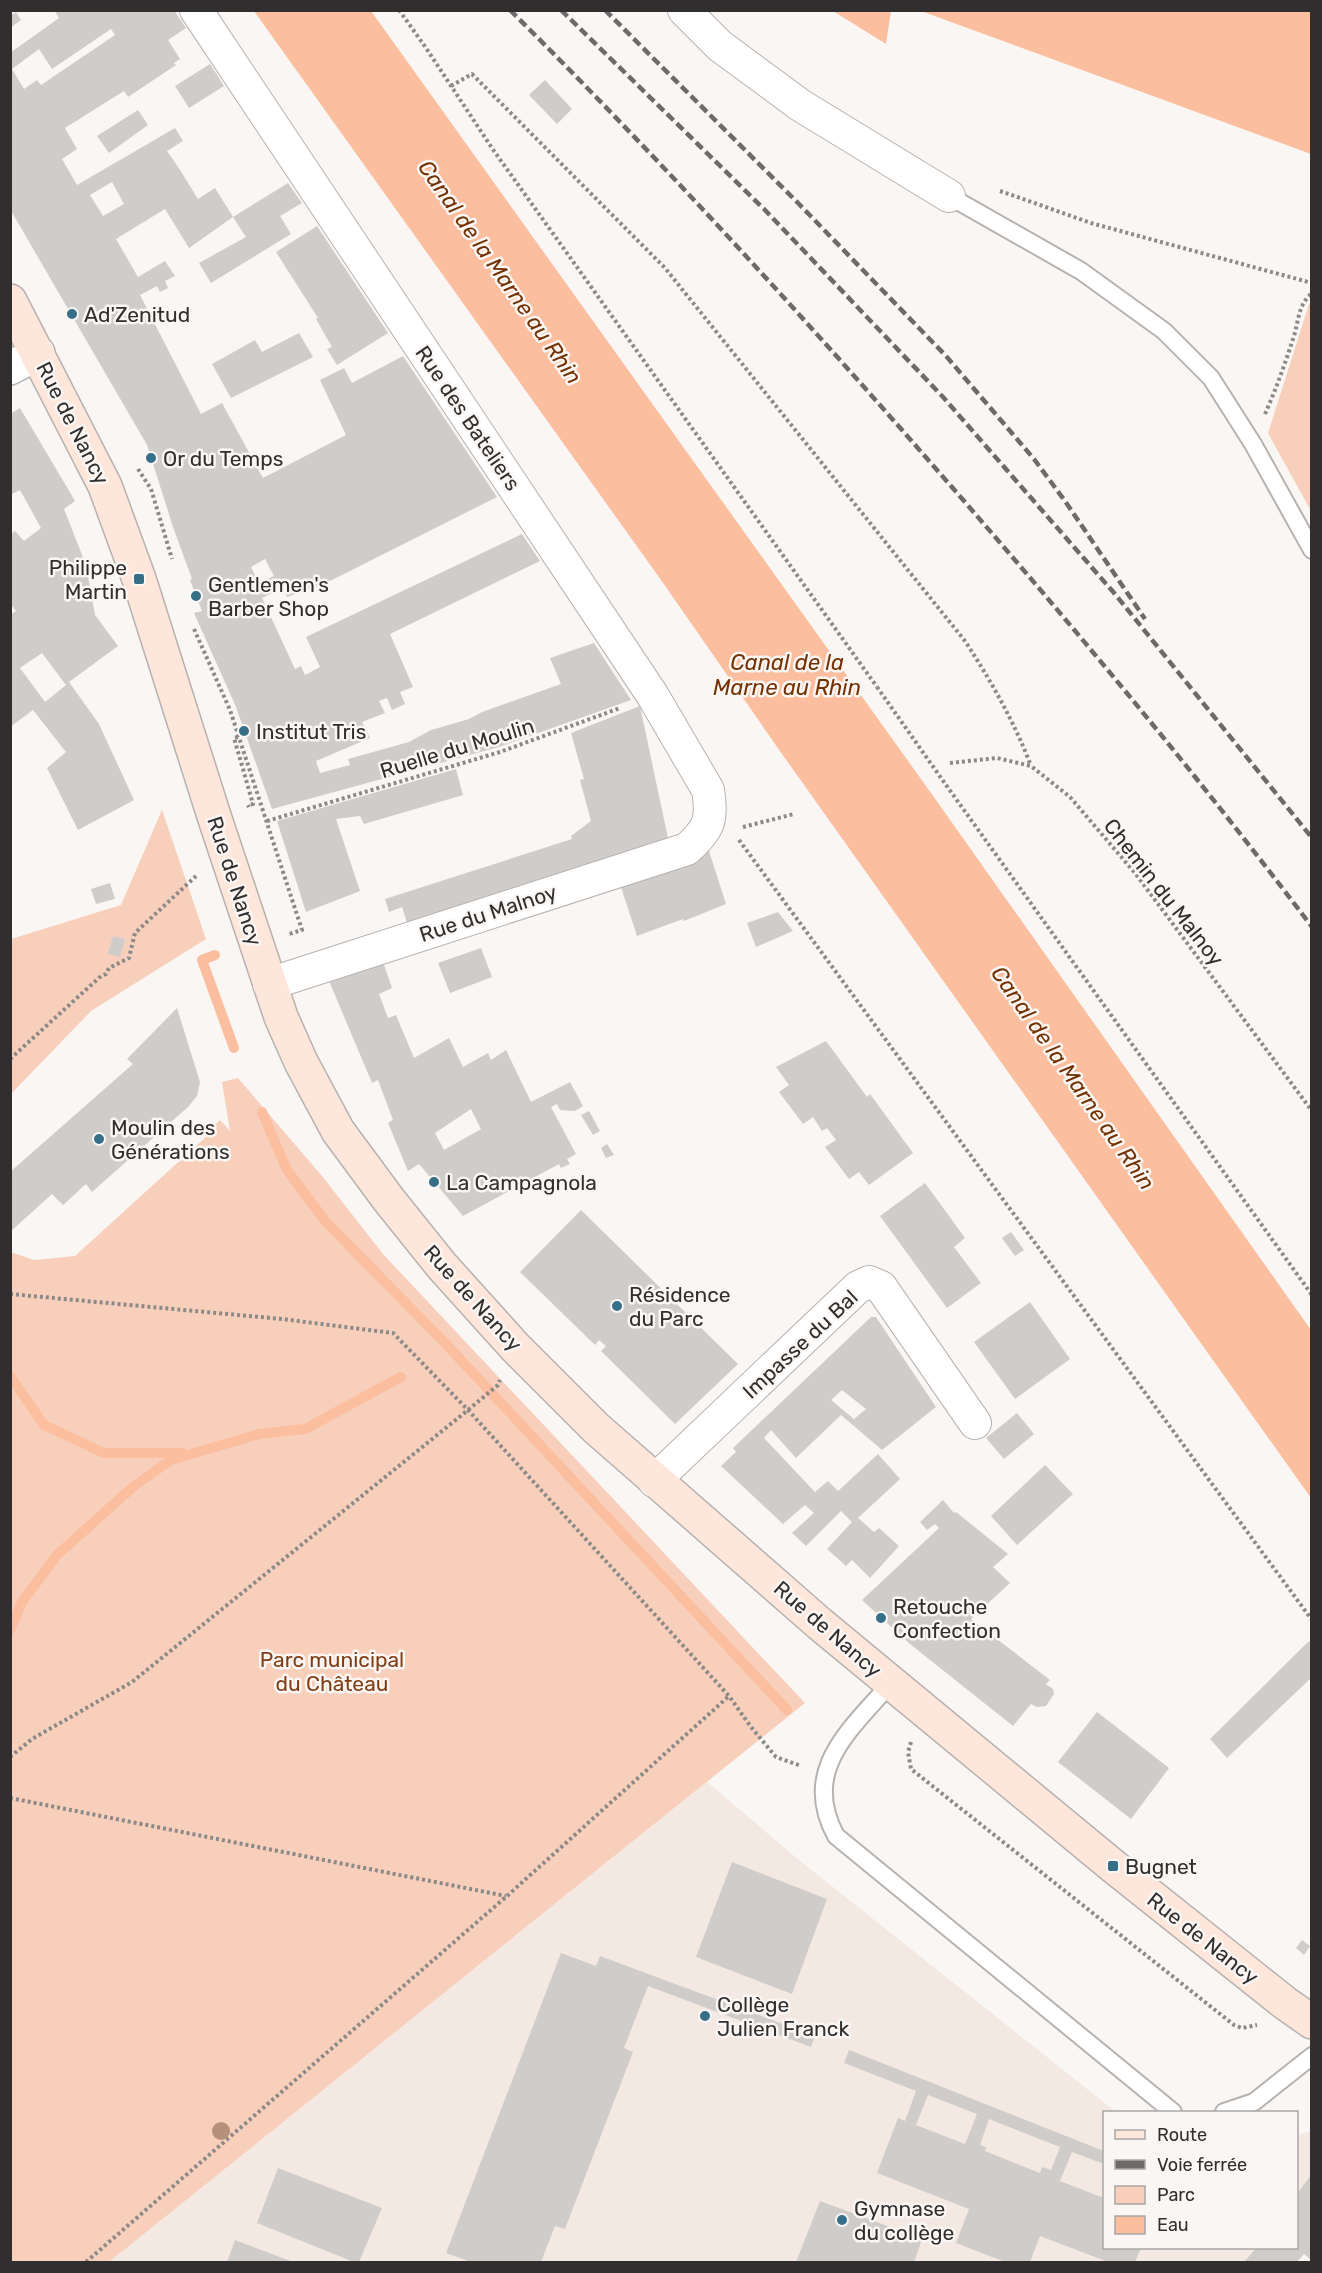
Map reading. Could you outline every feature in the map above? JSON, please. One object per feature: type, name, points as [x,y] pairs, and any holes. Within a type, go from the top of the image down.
[{"type":"main road","name":"Rue de Nancy","points":[[10,301],[24,360],[105,486],[139,579],[269,984],[301,1062],[338,1131],[389,1200],[442,1266],[515,1347],[596,1428],[654,1481],[891,1683],[1113,1866],[1307,2019]]},
{"type":"street","name":"Rue des Bateliers","points":[[196,10],[652,696],[708,790],[711,818],[703,835]]},
{"type":"street","points":[[684,10],[720,46],[800,105],[949,196]]},
{"type":"street","name":"Rue du Malnoy","points":[[269,984],[687,849],[703,835]]},
{"type":"street","name":"Impasse du Bal","points":[[654,1481],[858,1287],[869,1282],[881,1287],[975,1423]]},
{"type":"lane","points":[[949,196],[1081,271],[1164,331],[1211,378],[1253,444],[1311,550]]},
{"type":"lane","points":[[891,1683],[831,1756],[825,1775],[823,1794],[827,1820],[836,1836],[1172,2111]]},
{"type":"lane","points":[[1227,2111],[1254,2102],[1311,2056]]},
{"type":"path","points":[[399,10],[508,170],[1311,1295]]},
{"type":"path","points":[[450,86],[472,74],[665,268],[965,641],[988,676],[1017,731],[1031,766]]},
{"type":"path","points":[[949,196],[993,189],[1091,223],[1311,283]]},
{"type":"path","points":[[1253,444],[1294,336],[1299,310],[1311,292]]},
{"type":"path","points":[[138,469],[152,489],[173,563]]},
{"type":"path","points":[[193,626],[230,710],[302,930],[289,934]]},
{"type":"path","name":"Ruelle du Moulin","points":[[267,821],[500,752],[652,696]]},
{"type":"path","points":[[238,737],[234,738],[253,804],[248,805]]},
{"type":"path","name":"Chemin du Malnoy","points":[[950,763],[997,758],[1031,766],[1070,797],[1135,873],[1311,1111]]},
{"type":"path","points":[[740,828],[794,814]]},
{"type":"path","points":[[738,839],[1311,1620]]},
{"type":"path","points":[[10,1059],[109,969],[129,958],[135,933],[198,875]]},
{"type":"path","points":[[10,1294],[282,1319],[393,1333],[468,1410],[729,1696],[750,1727],[776,1757],[825,1775]]},
{"type":"path","points":[[10,1756],[32,1739],[132,1682],[498,1385]]},
{"type":"path","points":[[86,2262],[507,1896],[729,1696]]},
{"type":"path","points":[[921,1707],[908,1752],[911,1769],[1234,2025],[1242,2028],[1307,2019]]},
{"type":"path","points":[[10,1798],[507,1896]]},
{"type":"shaded area","name":"Collège Julien Franck","points":[[707,1782],[799,1860],[1115,2111],[1103,2111],[1103,2249],[1255,2249],[1244,2262],[109,2262]]},
{"type":"shaded area","points":[[1311,2131],[1311,2175],[1298,2194],[1298,2134]]},
{"type":"green space","points":[[1309,304],[1312,305],[1311,511],[1268,433]]},
{"type":"green space","points":[[162,810],[206,939],[91,1011],[11,1094],[11,939],[121,905]]},
{"type":"green space","name":"Parc municipal du Château","points":[[238,1078],[322,1176],[383,1254],[805,1703],[109,2262],[11,2262],[11,1252],[34,1260],[75,1256],[208,1135],[206,1133],[220,1120],[230,1131],[222,1082]]},
{"type":"water","name":"Canal de la Marne au Rhin","points":[[254,11],[371,11],[931,793],[1311,1330],[1311,1498],[661,580]]},
{"type":"water","points":[[833,11],[891,11],[886,44]]},
{"type":"water","points":[[921,11],[1311,11],[1311,154]]},
{"type":"building","points":[[54,10],[174,10],[186,28],[168,40],[180,59],[174,63],[176,65],[128,97],[124,91],[65,128],[77,149],[62,159],[77,185],[175,128],[183,141],[167,151],[198,199],[215,188],[233,217],[189,248],[165,209],[116,239],[138,277],[165,261],[175,276],[165,281],[168,288],[160,292],[157,286],[140,295],[201,414],[222,403],[263,478],[346,435],[320,380],[344,368],[352,383],[403,356],[497,497],[328,582],[287,597],[283,588],[262,598],[295,669],[301,666],[305,675],[320,667],[306,637],[522,534],[540,561],[390,634],[413,687],[400,692],[405,704],[392,710],[387,698],[379,701],[385,713],[362,722],[370,738],[316,761],[320,773],[350,765],[348,759],[409,742],[431,730],[469,719],[482,712],[561,684],[550,658],[594,643],[631,700],[499,747],[272,809],[236,707],[194,613],[202,611],[147,445],[10,209],[10,53],[59,18]],"holes":[[[111,29],[115,35],[41,85],[37,80],[24,89],[12,69],[39,49],[52,69]],[[112,182],[124,204],[103,216],[90,195]],[[265,559],[274,576],[259,583],[251,567]]]},
{"type":"building","points":[[16,12],[21,20],[10,28],[10,16]]},
{"type":"building","points":[[210,64],[224,86],[189,108],[175,86]]},
{"type":"building","points":[[545,80],[572,109],[557,124],[529,95]]},
{"type":"building","points":[[138,110],[148,125],[109,153],[97,136]]},
{"type":"building","points":[[288,183],[302,203],[280,216],[291,234],[211,283],[199,263],[246,237],[233,217]]},
{"type":"building","points":[[317,226],[388,333],[337,365],[327,349],[332,347],[316,319],[318,318],[276,252]]},
{"type":"building","points":[[299,333],[313,357],[231,398],[212,364],[255,340],[262,352]]},
{"type":"building","points":[[20,408],[75,501],[64,509],[86,565],[95,615],[118,646],[69,682],[99,724],[134,800],[78,830],[47,768],[66,752],[33,710],[10,727],[10,615],[16,611],[10,603],[10,535],[15,531],[24,541],[41,528],[20,490],[10,495],[10,414]],"holes":[[[42,653],[66,685],[45,702],[20,668]]]},
{"type":"building","points":[[640,706],[669,843],[408,926],[402,907],[389,912],[385,899],[572,839],[571,836],[591,821],[580,780],[584,779],[571,733]]},
{"type":"building","points":[[456,769],[463,795],[364,824],[360,816],[336,819],[360,891],[306,912],[277,821]]},
{"type":"building","points":[[708,848],[726,904],[637,936],[618,878]]},
{"type":"building","points":[[110,883],[115,899],[96,904],[91,889]]},
{"type":"building","points":[[778,912],[793,931],[756,947],[747,923]]},
{"type":"building","points":[[113,936],[125,939],[120,957],[108,954]]},
{"type":"building","points":[[481,948],[492,977],[450,993],[438,963]]},
{"type":"building","points":[[382,959],[392,988],[379,994],[388,1018],[396,1015],[414,1058],[449,1038],[463,1067],[488,1053],[491,1060],[506,1050],[531,1102],[570,1082],[583,1106],[575,1111],[560,1110],[557,1104],[551,1107],[576,1154],[567,1159],[570,1164],[561,1168],[559,1164],[463,1216],[419,1164],[408,1171],[388,1123],[393,1120],[378,1080],[372,1083],[327,976]],"holes":[[[471,1109],[481,1129],[444,1150],[435,1133]]]},
{"type":"building","name":"Moulin des Générations","points":[[177,1008],[200,1082],[197,1096],[188,1107],[92,1192],[86,1184],[63,1205],[52,1194],[10,1232],[10,1172],[133,1064],[127,1059]]},
{"type":"building","points":[[826,1041],[867,1097],[870,1094],[913,1153],[869,1185],[859,1172],[849,1179],[825,1147],[836,1140],[827,1128],[822,1131],[813,1117],[803,1124],[779,1092],[789,1085],[776,1067]]},
{"type":"building","points":[[589,1111],[600,1131],[593,1135],[581,1115]]},
{"type":"building","points":[[607,1144],[614,1155],[606,1158],[601,1148]]},
{"type":"building","points":[[925,1183],[965,1238],[954,1247],[981,1283],[947,1308],[880,1216]]},
{"type":"building","name":"Résidence du Parc","points":[[581,1210],[738,1364],[675,1424],[601,1351],[606,1346],[599,1340],[595,1345],[520,1272]]},
{"type":"building","points":[[1011,1232],[1024,1250],[1015,1256],[1002,1238]]},
{"type":"building","points":[[1030,1302],[1070,1359],[1015,1399],[974,1342]]},
{"type":"building","points":[[871,1317],[876,1317],[936,1407],[882,1450],[841,1415],[796,1458],[771,1430],[764,1438],[815,1492],[828,1481],[838,1491],[878,1454],[900,1479],[858,1518],[874,1532],[879,1528],[899,1546],[870,1578],[852,1560],[846,1566],[827,1549],[852,1522],[841,1511],[806,1546],[792,1533],[814,1513],[805,1505],[783,1524],[721,1466],[736,1452],[733,1448]],"holes":[[[842,1390],[866,1409],[854,1419],[831,1400]]]},
{"type":"building","points":[[1017,1413],[1034,1434],[1004,1459],[986,1438]]},
{"type":"building","points":[[1045,1465],[1073,1494],[1017,1545],[991,1516]]},
{"type":"building","points":[[943,1500],[954,1513],[956,1512],[1008,1554],[993,1567],[1010,1583],[971,1619],[1050,1680],[1046,1684],[1053,1689],[1054,1694],[1046,1706],[1037,1707],[1031,1704],[1013,1726],[910,1644],[862,1600],[939,1528],[935,1524],[927,1530],[920,1522]]},
{"type":"building","points":[[1309,1641],[1311,1644],[1311,1678],[1227,1758],[1210,1739]]},
{"type":"building","points":[[1097,1712],[1169,1768],[1131,1819],[1058,1762]]},
{"type":"building","points":[[732,1862],[827,1899],[792,1994],[696,1957]]},
{"type":"building","points":[[1302,1940],[1310,1946],[1304,1955],[1296,1948]]},
{"type":"building","points":[[561,1953],[596,1966],[600,1956],[815,2036],[811,2047],[648,1986],[624,2048],[633,2052],[565,2229],[555,2226],[541,2262],[471,2262],[446,2253]]},
{"type":"building","points":[[849,2050],[1103,2151],[1103,2164],[1072,2152],[1060,2181],[1103,2198],[1103,2249],[1141,2249],[1135,2262],[1108,2262],[1040,2236],[1030,2262],[1005,2262],[956,2243],[969,2209],[877,2173],[898,2118],[905,2121],[916,2091],[844,2063]],"holes":[[[928,2095],[977,2114],[965,2144],[916,2125]],[[989,2119],[1060,2147],[1051,2170],[1042,2167],[1040,2173],[985,2151],[986,2147],[980,2145]]]},
{"type":"building","points":[[278,2168],[382,2208],[359,2262],[257,2223]]},
{"type":"building","points":[[1311,2175],[1311,2260],[1304,2254],[1297,2262],[1244,2262],[1255,2249],[1298,2249],[1298,2192]]},
{"type":"building","name":"Gymnase du collège","points":[[820,2201],[922,2239],[914,2262],[796,2262]]},
{"type":"building","points":[[235,2240],[293,2262],[227,2262]]},
{"type":"waterway","points":[[215,955],[202,960],[234,1048]]},
{"type":"waterway","points":[[262,1112],[287,1170],[326,1222],[445,1343],[787,1710]]},
{"type":"waterway","points":[[10,1376],[44,1425],[104,1453],[182,1453]]},
{"type":"waterway","points":[[10,1630],[22,1602],[57,1555],[134,1486],[171,1460],[259,1434],[305,1429],[401,1377]]},
{"type":"railway","points":[[510,10],[617,118],[721,229],[923,454],[1122,687],[1312,927]]},
{"type":"railway","points":[[561,10],[765,210],[943,397],[1115,594],[1312,838]]},
{"type":"railway","points":[[605,10],[799,204],[946,356],[1034,459],[1145,619]]},
{"type":"place","name":"Ad'Zenitud","points":[[72,314]]},
{"type":"place","name":"Or du Temps","points":[[151,458]]},
{"type":"place","name":"Philippe Martin","points":[[139,579]]},
{"type":"place","name":"Gentlemen's Barber Shop","points":[[196,596]]},
{"type":"place","name":"Institut Tris","points":[[244,731]]},
{"type":"place","name":"Moulin des Générations","points":[[99,1139]]},
{"type":"place","name":"La Campagnola","points":[[434,1182]]},
{"type":"place","name":"Résidence du Parc","points":[[617,1306]]},
{"type":"place","name":"Retouche Confection","points":[[881,1618]]},
{"type":"place","name":"Bugnet","points":[[1113,1866]]},
{"type":"place","name":"Collège Julien Franck","points":[[705,2016]]},
{"type":"place","name":"Gymnase du collège","points":[[842,2220]]}]
